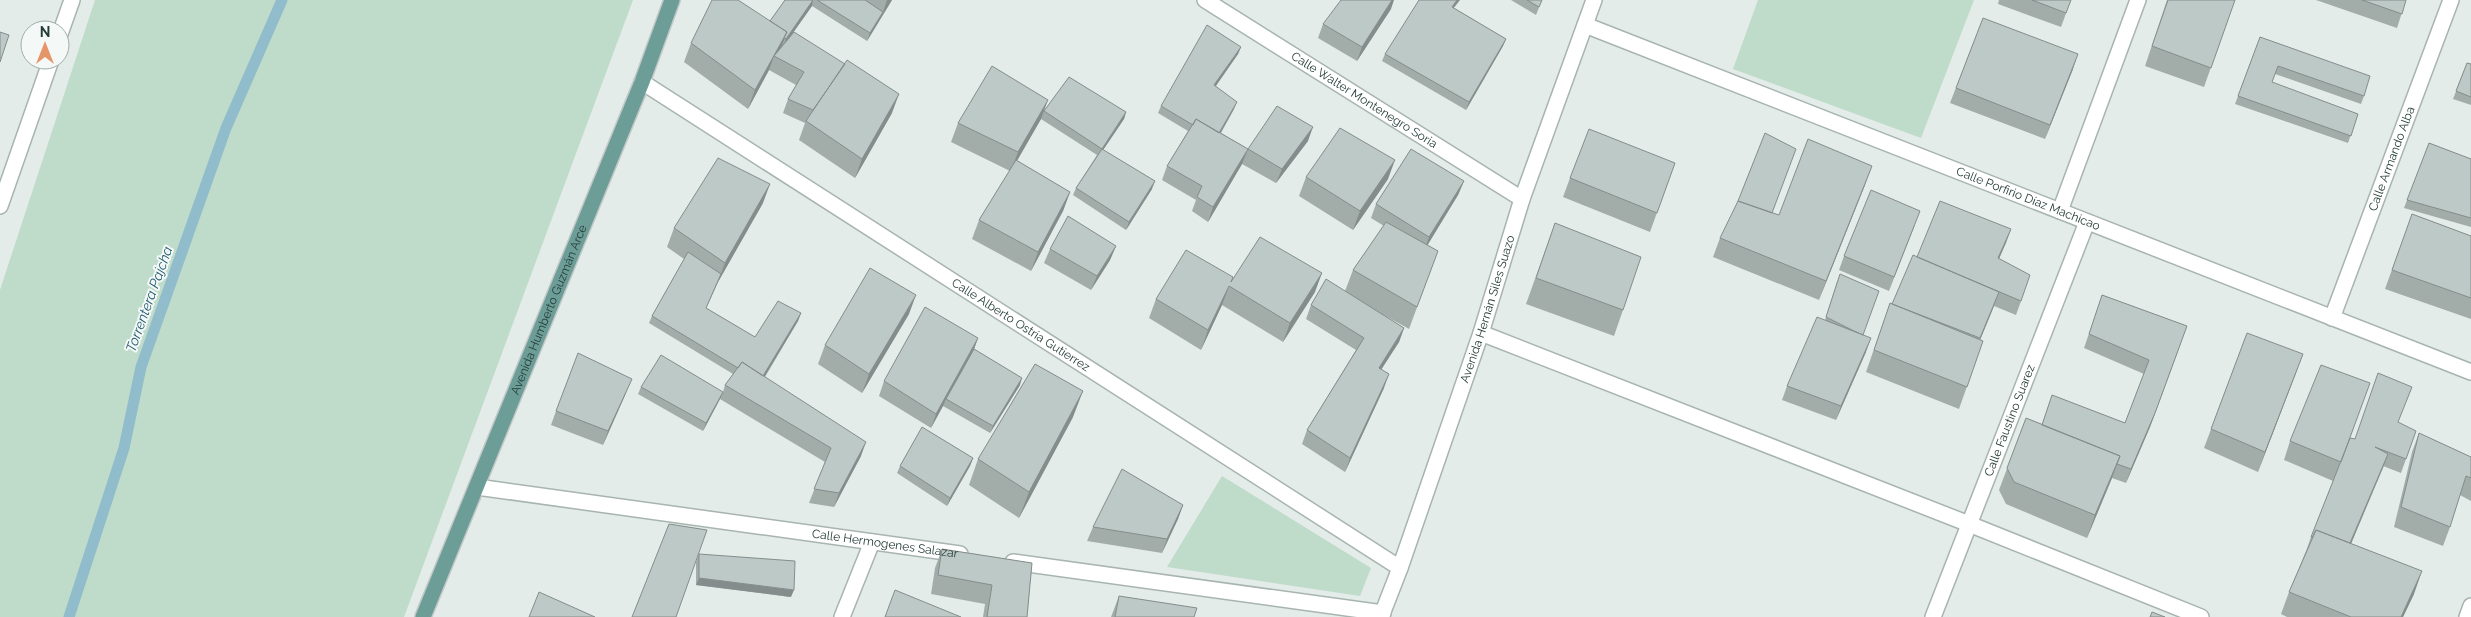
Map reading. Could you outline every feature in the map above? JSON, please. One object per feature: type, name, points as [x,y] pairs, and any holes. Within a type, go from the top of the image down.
[{"type":"main road","name":"Avenida Humberto Guzmán Arce","points":[[423,617],[642,82],[672,0]]},
{"type":"street","points":[[65,20],[72,0]]},
{"type":"street","name":"Calle Walter Montenegro Soria","points":[[1205,0],[1522,199]]},
{"type":"street","name":"Avenida Hernán Siles Suazo","points":[[1382,615],[1481,333],[1522,199],[1594,0]]},
{"type":"street","points":[[2060,211],[2138,0]]},
{"type":"street","name":"Calle Armando Alba","points":[[2332,318],[2451,0]]},
{"type":"street","name":"Calle Porfirio Díaz Machicao","points":[[1585,26],[2471,372]]},
{"type":"street","points":[[0,206],[2,190],[47,70]]},
{"type":"street","name":"Calle Alberto Ostria Gutierrez","points":[[642,82],[1400,568]]},
{"type":"street","name":"Calle Faustino Suarez","points":[[1933,617],[2086,222]]},
{"type":"street","points":[[1481,333],[2201,617]]},
{"type":"street","name":"Calle Hermogenes Salazar","points":[[476,487],[980,557]]},
{"type":"street","points":[[842,617],[872,542]]},
{"type":"street","points":[[999,560],[1382,615]]},
{"type":"street","points":[[2467,617],[2471,606]]},
{"type":"green space","points":[[95,0],[633,0],[404,617],[0,617],[0,290]]},
{"type":"green space","points":[[1758,0],[1974,0],[1921,138],[1733,69]]},
{"type":"green space","points":[[1222,476],[1371,568],[1360,596],[1167,567]]},
{"type":"building","points":[[712,0],[738,0],[787,32],[755,90],[691,43]]},
{"type":"building","points":[[785,0],[813,0],[786,39],[784,38],[787,32],[770,21]]},
{"type":"building","points":[[817,0],[865,0],[883,12],[870,33]]},
{"type":"building","points":[[1341,0],[1392,0],[1362,47],[1323,24]]},
{"type":"building","points":[[1419,0],[1457,0],[1452,7],[1506,39],[1469,102],[1385,54]]},
{"type":"building","points":[[1527,0],[1542,0],[1539,7]]},
{"type":"building","points":[[2032,0],[2071,0],[2066,13]]},
{"type":"building","points":[[2168,0],[2235,0],[2211,68],[2152,46]]},
{"type":"building","points":[[2362,0],[2406,0],[2402,14]]},
{"type":"building","points":[[1983,18],[2078,54],[2050,125],[1956,88]]},
{"type":"building","points":[[1207,25],[1241,47],[1214,85],[1237,102],[1219,133],[1196,119],[1193,125],[1161,106]]},
{"type":"building","points":[[0,32],[9,35],[0,62]]},
{"type":"building","points":[[794,32],[845,64],[813,110],[788,99],[804,72],[774,56]]},
{"type":"building","points":[[2260,37],[2370,76],[2364,96],[2278,66],[2272,82],[2358,114],[2351,136],[2238,96]]},
{"type":"building","points":[[847,60],[899,94],[862,159],[806,121]]},
{"type":"building","points":[[2467,63],[2471,64],[2471,97],[2456,91]]},
{"type":"building","points":[[992,66],[1048,100],[1018,152],[958,123]]},
{"type":"building","points":[[1069,77],[1126,112],[1102,149],[1044,111]]},
{"type":"building","points":[[1277,106],[1313,127],[1282,169],[1248,149]]},
{"type":"building","points":[[1196,119],[1248,149],[1213,207],[1197,197],[1202,186],[1167,166]]},
{"type":"building","points":[[1340,128],[1395,160],[1360,211],[1306,177]]},
{"type":"building","points":[[1589,129],[1675,163],[1657,213],[1570,178]]},
{"type":"building","points":[[1765,133],[1796,149],[1772,213],[1738,201]]},
{"type":"building","points":[[1808,139],[1872,166],[1826,281],[1720,238],[1738,201],[1779,215]]},
{"type":"building","points":[[2429,143],[2471,159],[2471,218],[2407,200]]},
{"type":"building","points":[[1102,149],[1155,181],[1129,222],[1076,188]]},
{"type":"building","points":[[1411,149],[1464,181],[1429,237],[1376,204]]},
{"type":"building","points":[[718,158],[770,184],[725,263],[674,228]]},
{"type":"building","points":[[1016,160],[1070,192],[1038,252],[979,220]]},
{"type":"building","points":[[1871,190],[1920,211],[1894,277],[1844,256]]},
{"type":"building","points":[[1940,201],[2011,229],[1998,258],[2030,275],[2021,301],[1917,257]]},
{"type":"building","points":[[2412,214],[2471,236],[2471,298],[2392,270]]},
{"type":"building","points":[[1068,216],[1116,246],[1097,276],[1050,249]]},
{"type":"building","points":[[1386,222],[1438,251],[1417,307],[1353,270]]},
{"type":"building","points":[[1555,223],[1641,257],[1623,310],[1536,278]]},
{"type":"building","points":[[1260,237],[1322,273],[1290,323],[1229,286],[1208,330],[1156,299],[1186,250],[1233,277],[1231,282]]},
{"type":"building","points":[[688,252],[721,274],[706,308],[755,337],[778,301],[801,313],[763,376],[742,362],[738,368],[652,316]]},
{"type":"building","points":[[1913,255],[1999,292],[1980,338],[1892,304]]},
{"type":"building","points":[[870,268],[916,295],[869,374],[825,345]]},
{"type":"building","points":[[1840,274],[1879,291],[1863,335],[1826,317]]},
{"type":"building","points":[[1326,279],[1404,328],[1379,368],[1389,374],[1350,458],[1307,430],[1364,338],[1311,305]]},
{"type":"building","points":[[2102,295],[2187,326],[2155,413],[2131,469],[2117,464],[2120,456],[2042,425],[2052,395],[2125,423],[2149,360],[2089,334]]},
{"type":"building","points":[[1890,303],[1983,341],[1967,387],[1874,350]]},
{"type":"building","points":[[925,307],[978,338],[936,414],[884,381]]},
{"type":"building","points":[[1817,317],[1871,338],[1841,406],[1787,386]]},
{"type":"building","points":[[2247,333],[2303,354],[2265,452],[2211,429]]},
{"type":"building","points":[[974,349],[1022,378],[993,426],[946,399]]},
{"type":"building","points":[[578,353],[632,379],[608,431],[556,411]]},
{"type":"building","points":[[661,355],[723,392],[706,423],[641,387]]},
{"type":"building","points":[[742,362],[866,442],[839,493],[814,489],[831,448],[725,385]]},
{"type":"building","points":[[1035,364],[1083,391],[1029,492],[978,459]]},
{"type":"building","points":[[2321,365],[2370,383],[2341,462],[2290,441]]},
{"type":"building","points":[[2378,373],[2412,387],[2398,422],[2416,431],[2406,459],[2375,447],[2388,454],[2350,543],[2316,530],[2312,538],[2350,438],[2355,439]]},
{"type":"building","points":[[2026,418],[2120,456],[2095,515],[2014,482],[2007,468]]},
{"type":"building","points":[[922,427],[973,458],[950,498],[900,466]]},
{"type":"building","points":[[2419,433],[2471,457],[2471,478],[2466,476],[2450,527],[2401,507]]},
{"type":"building","points":[[1122,469],[1183,505],[1167,539],[1093,527]]},
{"type":"building","points":[[669,524],[707,530],[676,617],[632,617]]},
{"type":"building","points":[[2316,530],[2422,571],[2401,617],[2351,617],[2289,592]]},
{"type":"building","points":[[942,549],[1032,563],[1027,617],[987,617],[992,585],[938,575]]},
{"type":"building","points":[[699,554],[795,561],[794,590],[699,578]]},
{"type":"building","points":[[895,590],[961,617],[885,617]]},
{"type":"building","points":[[539,592],[595,617],[529,617]]},
{"type":"building","points":[[1119,596],[1197,608],[1194,617],[1115,617]]},
{"type":"building","points":[[2152,612],[2165,617],[2150,617]]},
{"type":"waterway","name":"Torrentera Pajcha","points":[[69,617],[124,448],[141,367],[226,128],[282,0]]}]
